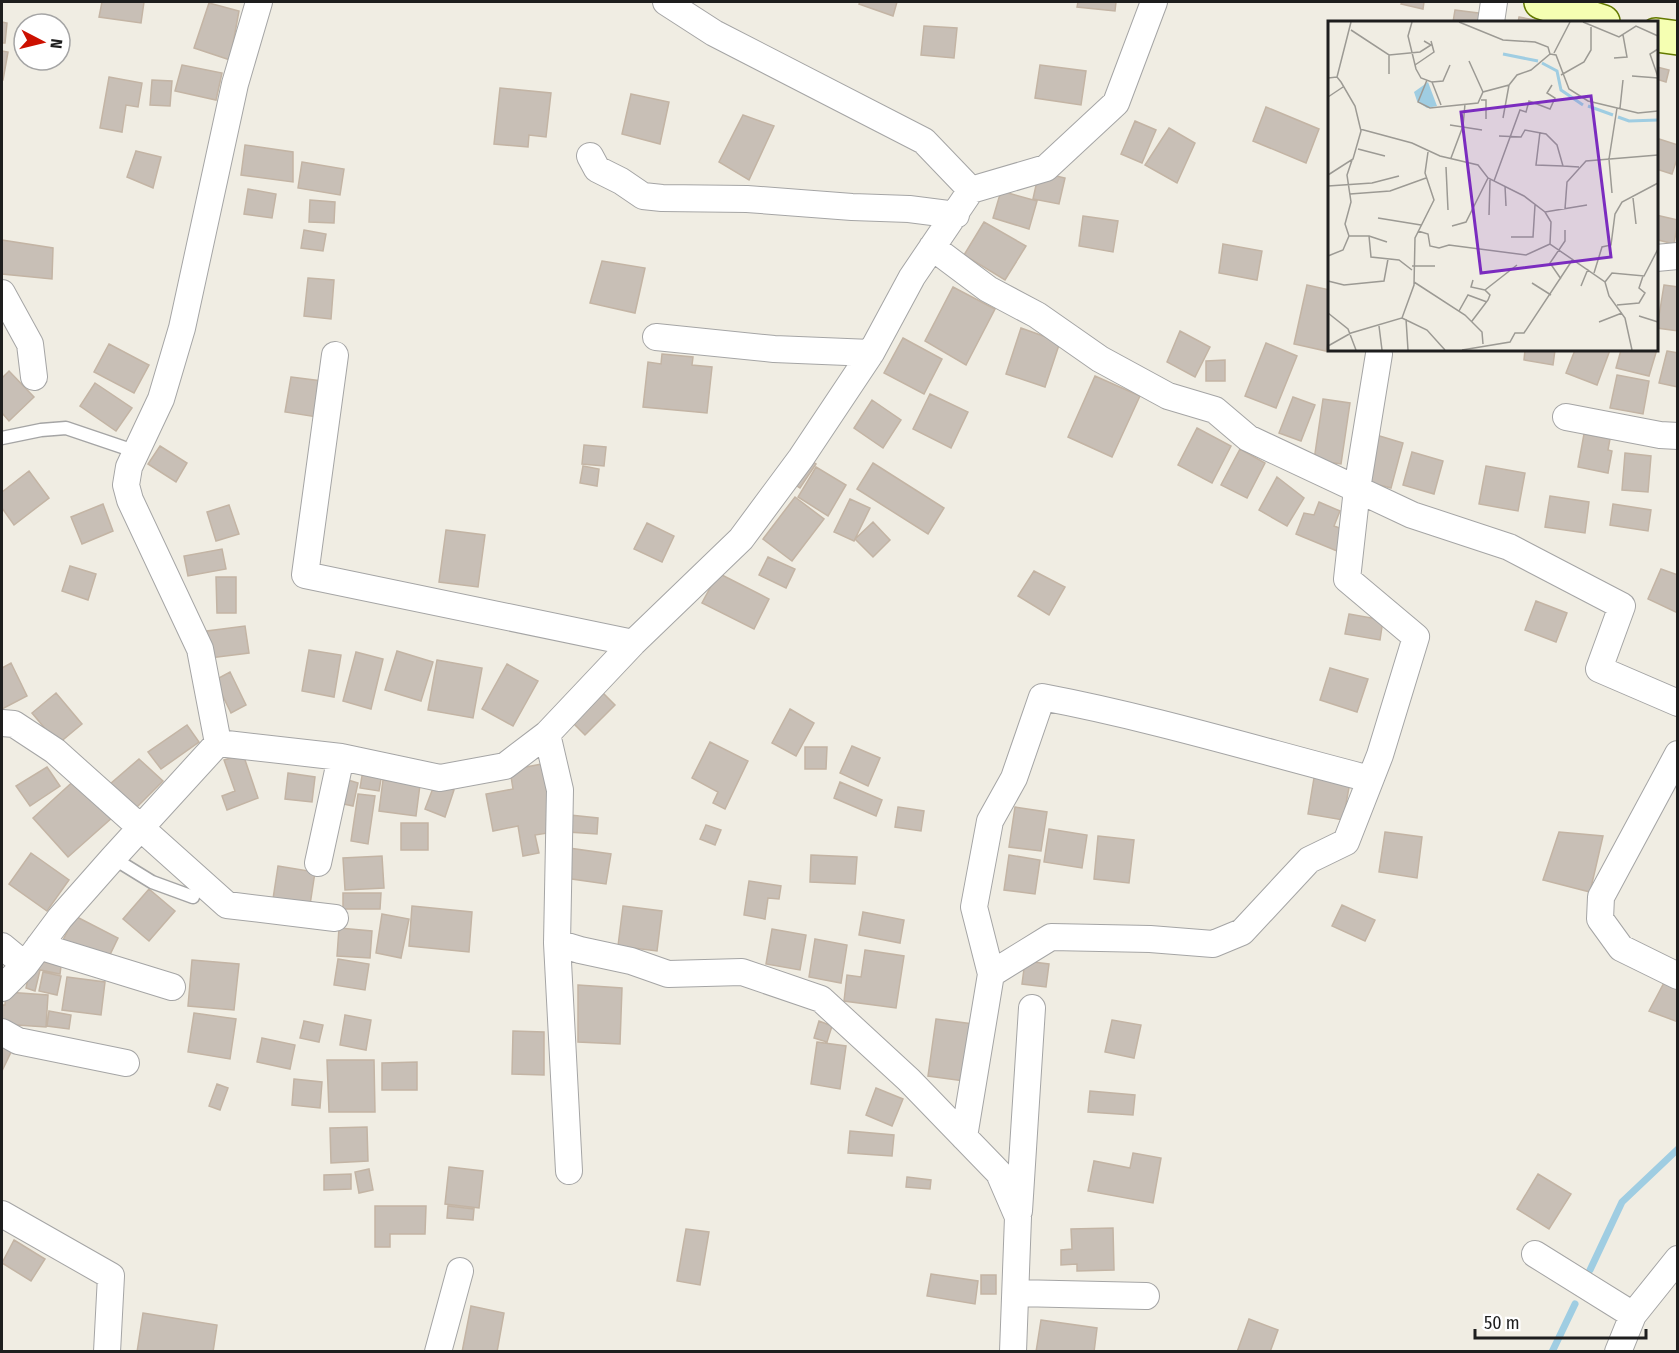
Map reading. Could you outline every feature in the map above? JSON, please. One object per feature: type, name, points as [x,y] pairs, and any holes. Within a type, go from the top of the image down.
[{"type":"street","points":[[218,743],[200,650],[130,500],[126,485],[129,467],[161,399],[182,328],[235,84],[259,2]]},
{"type":"street","points":[[666,2],[714,33],[924,141],[972,190]]},
{"type":"street","points":[[218,743],[341,757],[440,778],[505,766],[547,734],[633,643],[741,539],[801,458],[871,353],[912,276],[972,190],[1046,168],[1116,103],[1154,2]]},
{"type":"street","points":[[1491,21],[1494,2]]},
{"type":"street","points":[[1541,2],[1600,21]]},
{"type":"street","points":[[1658,35],[1677,38]]},
{"type":"street","points":[[590,156],[597,169],[643,195],[662,198],[747,199],[909,209],[956,215]]},
{"type":"street","points":[[932,247],[988,289],[1037,315],[1100,359],[1168,396],[1215,410],[1248,438],[1412,515],[1509,548],[1622,606],[1599,669],[1677,703]]},
{"type":"street","points":[[1658,258],[1677,255]]},
{"type":"street","points":[[2,293],[30,344],[34,377]]},
{"type":"street","points":[[656,337],[774,349],[871,353]]},
{"type":"street","points":[[991,975],[1051,937],[1150,939],[1213,944],[1242,932],[1309,860],[1346,842],[1380,755],[1416,637],[1347,579],[1357,489],[1379,354]]},
{"type":"street","points":[[335,355],[305,575],[633,643]]},
{"type":"street","points":[[1566,417],[1660,435],[1677,436]]},
{"type":"street","points":[[964,1137],[991,975],[974,907],[990,821],[1014,778],[1042,696],[1108,709],[1258,751],[1371,779]]},
{"type":"street","points":[[2,723],[14,724],[56,751],[227,905],[335,918]]},
{"type":"street","points":[[547,734],[560,790],[557,943],[569,1171]]},
{"type":"street","points":[[2,988],[32,955],[60,918],[218,743]]},
{"type":"street","points":[[1677,754],[1601,897],[1600,919],[1621,948],[1677,976]]},
{"type":"street","points":[[318,864],[341,757]]},
{"type":"street","points":[[557,943],[631,960],[668,974],[742,972],[821,999],[909,1080],[999,1173],[1018,1217]]},
{"type":"street","points":[[2,946],[172,987]]},
{"type":"street","points":[[1013,1352],[1018,1217],[1032,1008]]},
{"type":"street","points":[[2,1032],[18,1041],[126,1063]]},
{"type":"street","points":[[2,1214],[111,1276],[107,1352]]},
{"type":"street","points":[[1535,1254],[1633,1315]]},
{"type":"street","points":[[1618,1352],[1633,1315],[1677,1259]]},
{"type":"street","points":[[438,1352],[460,1271]]},
{"type":"street","points":[[1016,1293],[1146,1296]]},
{"type":"lane","points":[[2,438],[41,430],[66,428],[137,452]]},
{"type":"lane","points":[[113,858],[152,882],[193,897]]},
{"type":"building","points":[[102,2],[144,2],[141,23],[99,17]]},
{"type":"building","points":[[860,2],[897,2],[893,16],[859,4]]},
{"type":"building","points":[[1078,2],[1116,2],[1115,11],[1077,7]]},
{"type":"building","points":[[1402,2],[1424,2],[1423,9],[1401,4]]},
{"type":"building","points":[[209,3],[239,11],[230,60],[194,48]]},
{"type":"building","points":[[1455,10],[1486,14],[1485,21],[1453,21]]},
{"type":"building","points":[[1519,17],[1541,21],[1518,21]]},
{"type":"building","points":[[2,22],[7,23],[5,43],[2,43]]},
{"type":"building","points":[[924,26],[957,28],[954,58],[921,55]]},
{"type":"building","points":[[2,51],[8,52],[3,80],[2,80]]},
{"type":"building","points":[[182,65],[222,73],[216,100],[175,91]]},
{"type":"building","points":[[1040,65],[1086,71],[1081,105],[1035,98]]},
{"type":"building","points":[[1658,67],[1669,70],[1666,82],[1658,80]]},
{"type":"building","points":[[109,77],[142,83],[138,107],[126,105],[122,132],[100,128]]},
{"type":"building","points":[[152,80],[172,81],[170,106],[150,105]]},
{"type":"building","points":[[500,88],[551,93],[546,137],[529,135],[528,147],[494,144]]},
{"type":"building","points":[[631,94],[669,102],[660,144],[622,134]]},
{"type":"building","points":[[1266,107],[1319,129],[1306,163],[1253,141]]},
{"type":"building","points":[[743,115],[774,126],[749,180],[719,162]]},
{"type":"building","points":[[1135,121],[1156,130],[1142,163],[1121,154]]},
{"type":"building","points":[[1169,128],[1195,143],[1177,183],[1145,165]]},
{"type":"building","points":[[1658,139],[1678,145],[1678,156],[1672,174],[1658,170]]},
{"type":"building","points":[[245,145],[293,152],[293,182],[241,175]]},
{"type":"building","points":[[136,151],[161,157],[153,188],[127,177]]},
{"type":"building","points":[[302,162],[344,169],[340,195],[298,188]]},
{"type":"building","points":[[1039,172],[1065,178],[1059,204],[1033,199]]},
{"type":"building","points":[[248,189],[276,194],[272,218],[244,214]]},
{"type":"building","points":[[1001,191],[1037,201],[1029,229],[993,218]]},
{"type":"building","points":[[310,200],[335,202],[334,223],[309,222]]},
{"type":"building","points":[[1658,215],[1678,220],[1674,244],[1658,240]]},
{"type":"building","points":[[1083,216],[1118,221],[1113,252],[1079,246]]},
{"type":"building","points":[[984,222],[1026,246],[1005,280],[964,255]]},
{"type":"building","points":[[304,230],[326,234],[323,251],[301,248]]},
{"type":"building","points":[[2,240],[53,248],[52,279],[2,274]]},
{"type":"building","points":[[1223,244],[1262,251],[1257,280],[1219,273]]},
{"type":"building","points":[[602,261],[645,268],[635,313],[590,303]]},
{"type":"building","points":[[308,278],[334,280],[331,319],[304,316]]},
{"type":"building","points":[[1307,285],[1328,290],[1326,351],[1294,344]]},
{"type":"building","points":[[1664,285],[1678,287],[1678,331],[1658,328]]},
{"type":"building","points":[[953,287],[995,309],[966,365],[925,341]]},
{"type":"building","points":[[1021,328],[1060,342],[1045,387],[1006,374]]},
{"type":"building","points":[[1180,331],[1210,347],[1195,377],[1167,362]]},
{"type":"building","points":[[903,338],[942,359],[924,394],[884,373]]},
{"type":"building","points":[[1266,343],[1297,356],[1276,408],[1245,396]]},
{"type":"building","points":[[109,344],[149,365],[134,393],[94,372]]},
{"type":"building","points":[[1525,351],[1555,351],[1553,365],[1524,360]]},
{"type":"building","points":[[1575,351],[1610,351],[1597,385],[1566,373]]},
{"type":"building","points":[[1621,351],[1656,351],[1649,376],[1616,368]]},
{"type":"building","points":[[1667,351],[1678,353],[1678,387],[1659,383]]},
{"type":"building","points":[[662,354],[693,357],[692,365],[712,367],[707,413],[643,407],[648,362],[661,364]]},
{"type":"building","points":[[1225,360],[1225,381],[1206,381],[1206,361]]},
{"type":"building","points":[[9,371],[34,397],[9,421],[2,413],[2,378]]},
{"type":"building","points":[[1617,375],[1649,381],[1643,414],[1610,408]]},
{"type":"building","points":[[1095,376],[1140,396],[1112,457],[1068,437]]},
{"type":"building","points":[[291,377],[322,381],[317,417],[285,412]]},
{"type":"building","points":[[95,383],[132,408],[116,431],[80,406]]},
{"type":"building","points":[[930,394],[968,412],[951,448],[913,429]]},
{"type":"building","points":[[1293,397],[1315,405],[1301,441],[1279,433]]},
{"type":"building","points":[[1323,399],[1350,403],[1341,464],[1314,460]]},
{"type":"building","points":[[872,400],[901,420],[883,448],[854,428]]},
{"type":"building","points":[[1197,428],[1231,446],[1212,483],[1178,465]]},
{"type":"building","points":[[1373,434],[1403,443],[1391,488],[1360,480]]},
{"type":"building","points":[[1584,434],[1610,439],[1608,450],[1612,451],[1608,473],[1578,467]]},
{"type":"building","points":[[584,445],[606,447],[604,466],[582,464]]},
{"type":"building","points":[[160,446],[187,463],[176,482],[148,464]]},
{"type":"building","points":[[1240,449],[1265,463],[1247,498],[1221,485]]},
{"type":"building","points":[[1412,452],[1443,461],[1434,494],[1403,485]]},
{"type":"building","points":[[1625,453],[1651,456],[1648,492],[1622,490]]},
{"type":"building","points":[[804,456],[816,464],[800,488],[788,480]]},
{"type":"building","points":[[873,463],[944,508],[928,534],[857,489]]},
{"type":"building","points":[[583,466],[599,469],[597,486],[580,483]]},
{"type":"building","points":[[1486,466],[1525,473],[1518,511],[1479,504]]},
{"type":"building","points":[[816,467],[846,485],[828,516],[798,497]]},
{"type":"building","points":[[29,471],[49,498],[14,525],[2,508],[2,492]]},
{"type":"building","points":[[1277,477],[1304,498],[1287,526],[1259,510]]},
{"type":"building","points":[[1550,496],[1589,502],[1585,533],[1545,527]]},
{"type":"building","points":[[795,497],[824,519],[792,561],[763,539]]},
{"type":"building","points":[[850,499],[870,508],[854,541],[834,532]]},
{"type":"building","points":[[1319,502],[1340,511],[1334,526],[1345,530],[1337,551],[1296,534],[1304,513],[1314,515]]},
{"type":"building","points":[[103,504],[113,531],[82,544],[71,517]]},
{"type":"building","points":[[1613,504],[1651,510],[1648,531],[1610,525]]},
{"type":"building","points":[[229,505],[239,534],[216,541],[207,512]]},
{"type":"building","points":[[873,522],[890,540],[873,557],[855,539]]},
{"type":"building","points":[[647,523],[674,536],[662,562],[634,549]]},
{"type":"building","points":[[446,530],[485,535],[478,587],[439,582]]},
{"type":"building","points":[[222,549],[226,569],[188,576],[184,556]]},
{"type":"building","points":[[768,557],[795,569],[786,588],[759,575]]},
{"type":"building","points":[[70,566],[96,574],[88,600],[62,591]]},
{"type":"building","points":[[1661,569],[1678,575],[1678,613],[1648,599]]},
{"type":"building","points":[[1034,571],[1065,587],[1049,615],[1018,596]]},
{"type":"building","points":[[718,573],[769,599],[754,629],[702,603]]},
{"type":"building","points":[[216,577],[236,577],[236,613],[217,613]]},
{"type":"building","points":[[1536,601],[1567,613],[1556,642],[1525,630]]},
{"type":"building","points":[[1349,614],[1383,620],[1380,640],[1345,634]]},
{"type":"building","points":[[245,626],[249,653],[210,658],[207,631]]},
{"type":"building","points":[[309,650],[341,655],[334,697],[302,691]]},
{"type":"building","points":[[397,651],[433,662],[421,701],[385,690]]},
{"type":"building","points":[[356,652],[383,659],[371,709],[343,701]]},
{"type":"building","points":[[437,660],[482,668],[473,718],[428,710]]},
{"type":"building","points":[[11,663],[27,696],[2,709],[2,668]]},
{"type":"building","points":[[507,664],[538,681],[513,726],[482,709]]},
{"type":"building","points":[[1330,668],[1368,679],[1357,712],[1320,700]]},
{"type":"building","points":[[230,672],[246,705],[231,713],[215,680]]},
{"type":"building","points":[[600,690],[615,705],[585,735],[570,720]]},
{"type":"building","points":[[56,693],[82,724],[58,744],[32,713]]},
{"type":"building","points":[[790,709],[814,723],[796,756],[772,743]]},
{"type":"building","points":[[187,725],[199,742],[161,769],[148,752]]},
{"type":"building","points":[[710,742],[748,761],[725,809],[713,803],[718,792],[692,778]]},
{"type":"building","points":[[852,746],[880,758],[868,786],[840,773]]},
{"type":"building","points":[[805,747],[827,747],[826,769],[805,769]]},
{"type":"building","points":[[243,754],[258,798],[227,810],[222,796],[235,791],[224,760]]},
{"type":"building","points":[[139,759],[163,781],[134,810],[110,784]]},
{"type":"building","points":[[542,764],[554,832],[535,835],[539,853],[523,856],[518,826],[493,831],[486,794],[513,789],[510,770]]},
{"type":"building","points":[[47,767],[60,786],[30,806],[16,786]]},
{"type":"building","points":[[363,770],[382,773],[379,791],[360,788]]},
{"type":"building","points":[[1315,772],[1351,777],[1343,820],[1308,814]]},
{"type":"building","points":[[288,773],[315,777],[312,802],[285,799]]},
{"type":"building","points":[[78,777],[113,817],[68,857],[33,818]]},
{"type":"building","points":[[345,779],[358,783],[353,806],[339,803]]},
{"type":"building","points":[[383,780],[420,785],[416,816],[379,811]]},
{"type":"building","points":[[840,782],[882,800],[876,816],[834,798]]},
{"type":"building","points":[[435,783],[454,790],[445,817],[425,809]]},
{"type":"building","points":[[358,794],[375,796],[368,844],[351,841]]},
{"type":"building","points":[[898,807],[924,811],[921,831],[895,827]]},
{"type":"building","points":[[1015,807],[1047,812],[1041,851],[1009,847]]},
{"type":"building","points":[[570,815],[598,818],[597,834],[568,832]]},
{"type":"building","points":[[401,823],[428,823],[428,850],[401,850]]},
{"type":"building","points":[[706,825],[721,830],[715,845],[700,839]]},
{"type":"building","points":[[1049,829],[1087,835],[1082,868],[1044,862]]},
{"type":"building","points":[[1385,832],[1422,837],[1417,878],[1379,872]]},
{"type":"building","points":[[1559,832],[1603,836],[1590,892],[1543,880]]},
{"type":"building","points":[[1098,836],[1134,840],[1129,883],[1094,879]]},
{"type":"building","points":[[569,848],[611,854],[606,884],[565,878]]},
{"type":"building","points":[[31,853],[69,880],[47,911],[9,884]]},
{"type":"building","points":[[811,855],[857,857],[855,884],[810,882]]},
{"type":"building","points":[[1009,855],[1040,860],[1035,894],[1004,890]]},
{"type":"building","points":[[382,856],[384,888],[345,890],[343,858]]},
{"type":"building","points":[[278,866],[315,872],[310,905],[273,899]]},
{"type":"building","points":[[749,881],[781,886],[779,899],[768,898],[765,919],[744,915]]},
{"type":"building","points":[[149,889],[175,911],[149,941],[123,919]]},
{"type":"building","points":[[343,893],[381,893],[380,909],[343,909]]},
{"type":"building","points":[[1342,905],[1375,920],[1365,941],[1332,926]]},
{"type":"building","points":[[412,906],[472,912],[469,952],[409,946]]},
{"type":"building","points":[[623,906],[662,911],[657,951],[618,946]]},
{"type":"building","points":[[863,912],[904,920],[900,943],[859,935]]},
{"type":"building","points":[[382,914],[409,919],[401,958],[376,953]]},
{"type":"building","points":[[75,916],[118,938],[106,963],[63,940]]},
{"type":"building","points":[[339,928],[372,931],[370,958],[337,956]]},
{"type":"building","points":[[772,929],[806,935],[800,970],[766,964]]},
{"type":"building","points":[[815,939],[847,945],[841,983],[809,977]]},
{"type":"building","points":[[865,950],[904,956],[896,1008],[844,1001],[847,975],[861,977]]},
{"type":"building","points":[[32,959],[61,966],[60,974],[40,970],[35,991],[26,988]]},
{"type":"building","points":[[338,959],[369,964],[365,990],[334,985]]},
{"type":"building","points":[[192,960],[239,964],[234,1010],[188,1006]]},
{"type":"building","points":[[1025,961],[1049,964],[1046,987],[1022,984]]},
{"type":"building","points":[[43,972],[61,976],[57,995],[39,991]]},
{"type":"building","points":[[67,977],[105,982],[101,1015],[62,1010]]},
{"type":"building","points":[[1666,979],[1678,984],[1678,1022],[1649,1011]]},
{"type":"building","points":[[578,985],[622,988],[620,1044],[578,1042]]},
{"type":"building","points":[[6,992],[48,995],[46,1027],[2,1024],[2,1005],[5,1005]]},
{"type":"building","points":[[49,1011],[71,1015],[69,1029],[47,1026]]},
{"type":"building","points":[[194,1013],[236,1019],[230,1059],[188,1052]]},
{"type":"building","points":[[345,1015],[371,1020],[366,1050],[340,1045]]},
{"type":"building","points":[[936,1019],[973,1024],[964,1081],[928,1076]]},
{"type":"building","points":[[1112,1020],[1141,1025],[1134,1058],[1105,1052]]},
{"type":"building","points":[[304,1021],[323,1025],[319,1042],[300,1038]]},
{"type":"building","points":[[819,1021],[832,1026],[827,1042],[814,1038]]},
{"type":"building","points":[[513,1031],[544,1032],[544,1075],[512,1074]]},
{"type":"building","points":[[262,1038],[295,1045],[290,1069],[257,1062]]},
{"type":"building","points":[[817,1042],[846,1046],[840,1089],[811,1084]]},
{"type":"building","points":[[2,1045],[12,1050],[2,1071]]},
{"type":"building","points":[[327,1060],[374,1060],[375,1112],[329,1112]]},
{"type":"building","points":[[417,1062],[417,1090],[382,1090],[382,1063]]},
{"type":"building","points":[[294,1079],[322,1082],[320,1108],[292,1105]]},
{"type":"building","points":[[217,1084],[228,1088],[220,1110],[209,1106]]},
{"type":"building","points":[[876,1088],[903,1099],[892,1126],[866,1115]]},
{"type":"building","points":[[1090,1091],[1135,1095],[1133,1115],[1088,1112]]},
{"type":"building","points":[[367,1127],[368,1161],[331,1163],[330,1128]]},
{"type":"building","points":[[850,1131],[894,1135],[892,1156],[848,1153]]},
{"type":"building","points":[[1133,1153],[1161,1158],[1153,1203],[1088,1191],[1094,1161],[1130,1168]]},
{"type":"building","points":[[449,1167],[483,1171],[479,1208],[445,1204]]},
{"type":"building","points":[[369,1169],[373,1190],[359,1193],[355,1172]]},
{"type":"building","points":[[351,1174],[351,1189],[324,1190],[324,1175]]},
{"type":"building","points":[[1538,1174],[1571,1194],[1549,1229],[1517,1209]]},
{"type":"building","points":[[907,1177],[931,1180],[930,1189],[906,1187]]},
{"type":"building","points":[[375,1206],[426,1206],[425,1234],[390,1234],[390,1247],[375,1247]]},
{"type":"building","points":[[448,1206],[474,1209],[473,1220],[447,1218]]},
{"type":"building","points":[[1113,1228],[1114,1270],[1077,1271],[1077,1264],[1061,1265],[1061,1250],[1072,1249],[1071,1229]]},
{"type":"building","points":[[686,1229],[709,1232],[700,1285],[677,1281]]},
{"type":"building","points":[[14,1240],[45,1259],[31,1281],[2,1263]]},
{"type":"building","points":[[931,1274],[978,1281],[975,1304],[927,1296]]},
{"type":"building","points":[[981,1275],[996,1275],[996,1294],[981,1294]]},
{"type":"building","points":[[471,1306],[504,1313],[497,1352],[462,1352]]},
{"type":"building","points":[[143,1313],[217,1325],[213,1352],[137,1352]]},
{"type":"building","points":[[1249,1319],[1278,1330],[1270,1352],[1237,1352]]},
{"type":"building","points":[[1041,1320],[1097,1328],[1094,1352],[1036,1352]]},
{"type":"waterway","points":[[1590,1270],[1622,1202],[1678,1149]]},
{"type":"waterway","points":[[1552,1352],[1575,1304]]}]
